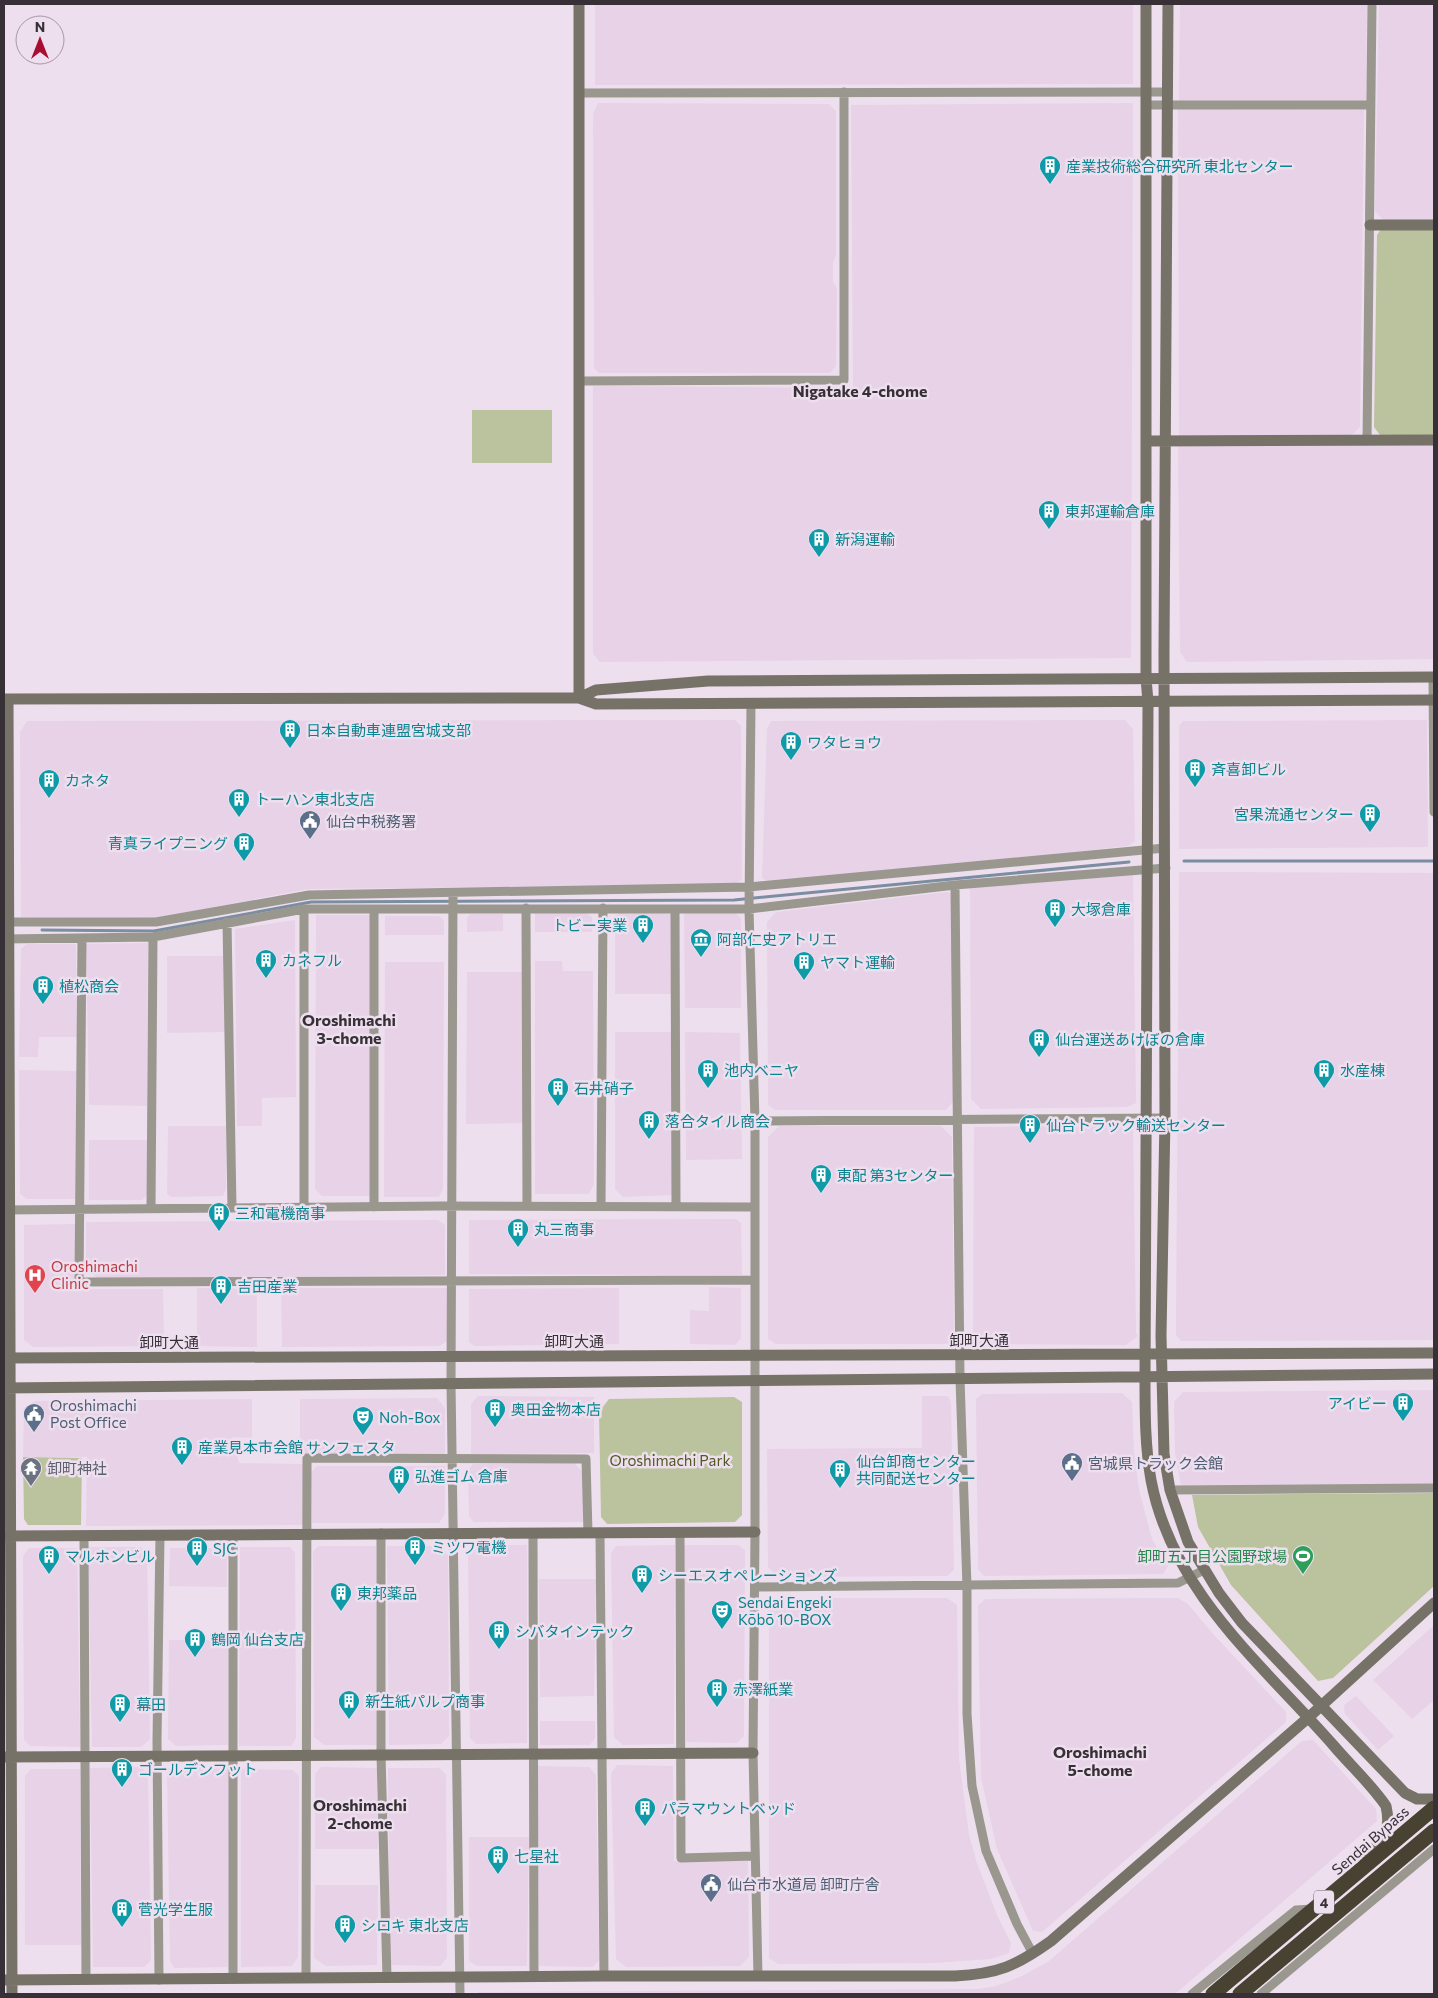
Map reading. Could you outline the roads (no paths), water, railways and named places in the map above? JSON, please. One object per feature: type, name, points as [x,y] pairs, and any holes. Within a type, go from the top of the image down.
[{"type":"highway","name":"Sendai Bypass","points":[[1213,1994],[1434,1808]]},
{"type":"highway","name":"4","points":[[1240,1994],[1434,1831]]},
{"type":"street","points":[[579,4],[579,698]]},
{"type":"street","points":[[1146,4],[1146,678],[1148,702],[1148,870],[1145,1378],[1148,1456],[1152,1482],[1173,1547],[1190,1580],[1232,1635],[1309,1717],[1381,1798],[1386,1806],[1389,1821],[1383,1840],[1320,1905],[1296,1910],[1192,1994]]},
{"type":"street","points":[[1168,4],[1165,1118],[1162,1354],[1164,1454],[1170,1490],[1188,1542],[1204,1570],[1242,1623],[1405,1793],[1417,1799],[1434,1799]]},
{"type":"street","points":[[1367,440],[1372,4]]},
{"type":"street","points":[[579,381],[844,380],[844,92]]},
{"type":"street","points":[[579,94],[1167,92]]},
{"type":"street","points":[[1146,105],[1371,105]]},
{"type":"street","points":[[1370,225],[1434,225]]},
{"type":"street","points":[[1146,441],[1434,440]]},
{"type":"street","points":[[579,698],[596,690],[708,681],[1434,677],[1434,812]]},
{"type":"street","points":[[12,1994],[8,1980],[6,699],[579,698],[596,704],[1434,700]]},
{"type":"street","points":[[751,703],[749,906],[755,1207],[753,1753],[758,1976]]},
{"type":"street","points":[[6,922],[156,922],[309,895],[749,889],[1166,848]]},
{"type":"street","points":[[6,939],[153,937],[304,909],[374,911],[749,906],[955,885],[1166,868]]},
{"type":"street","points":[[955,885],[960,1380],[967,1586],[967,1714],[972,1786],[986,1851],[1017,1924],[1033,1954]]},
{"type":"street","points":[[453,893],[451,1384],[452,1533],[458,1755],[460,1994]]},
{"type":"street","points":[[526,908],[528,1206]]},
{"type":"street","points":[[601,1206],[603,908]]},
{"type":"street","points":[[675,908],[676,1206]]},
{"type":"street","points":[[304,909],[304,1207]]},
{"type":"street","points":[[374,911],[374,1207]]},
{"type":"street","points":[[227,922],[232,1208]]},
{"type":"street","points":[[152,1208],[153,937]]},
{"type":"street","points":[[82,938],[79,1282],[754,1280]]},
{"type":"street","points":[[754,1121],[1165,1118]]},
{"type":"street","points":[[7,1210],[452,1206],[755,1207]]},
{"type":"street","name":"卸町大通","points":[[6,1358],[1434,1353]]},
{"type":"street","points":[[6,1388],[1434,1374]]},
{"type":"street","points":[[306,1978],[307,1458],[586,1459],[588,1533]]},
{"type":"street","points":[[1170,1490],[1434,1488]]},
{"type":"street","points":[[680,1532],[681,1858],[754,1856]]},
{"type":"street","points":[[7,1536],[755,1532]]},
{"type":"street","points":[[381,1533],[381,1756],[387,1978]]},
{"type":"street","points":[[533,1533],[534,1977]]},
{"type":"street","points":[[600,1533],[604,1976]]},
{"type":"street","points":[[233,1535],[233,1979]]},
{"type":"street","points":[[84,1536],[86,1980]]},
{"type":"street","points":[[159,1980],[157,1756],[160,1536]]},
{"type":"street","points":[[755,1587],[1178,1583],[1190,1580],[1204,1570]]},
{"type":"street","points":[[8,1980],[461,1979],[604,1976],[975,1975],[993,1973],[1033,1954],[1058,1935],[1309,1717],[1434,1603]]},
{"type":"street","points":[[8,1757],[753,1753]]},
{"type":"street","points":[[1261,1994],[1434,1849]]},
{"type":"waterway","points":[[1184,861],[1434,861]]},
{"type":"waterway","points":[[42,930],[154,931],[311,902],[734,900],[1129,862]]},
{"type":"place","name":"産業技術総合研究所 東北センター","points":[[1050,185]]},
{"type":"place","name":"東邦運輸倉庫","points":[[1049,530]]},
{"type":"place","name":"新潟運輸","points":[[819,558]]},
{"type":"place","name":"日本自動車連盟宮城支部","points":[[290,749]]},
{"type":"place","name":"ワタヒョウ","points":[[791,761]]},
{"type":"place","name":"斉喜卸ビル","points":[[1195,788]]},
{"type":"place","name":"カネタ","points":[[49,799]]},
{"type":"place","name":"トーハン東北支店","points":[[239,818]]},
{"type":"place","name":"宮果流通センター","points":[[1370,833]]},
{"type":"place","name":"仙台中税務署","points":[[310,840]]},
{"type":"place","name":"青真ライプニング","points":[[244,862]]},
{"type":"place","name":"大塚倉庫","points":[[1055,928]]},
{"type":"place","name":"トビー実業","points":[[643,944]]},
{"type":"place","name":"阿部仁史アトリエ","points":[[701,958]]},
{"type":"place","name":"カネフル","points":[[266,979]]},
{"type":"place","name":"ヤマト運輸","points":[[804,981]]},
{"type":"place","name":"植松商会","points":[[43,1005]]},
{"type":"place","name":"仙台運送あけぼの倉庫","points":[[1039,1058]]},
{"type":"place","name":"池内ベニヤ","points":[[708,1089]]},
{"type":"place","name":"水産棟","points":[[1324,1089]]},
{"type":"place","name":"石井硝子","points":[[558,1107]]},
{"type":"place","name":"落合タイル商会","points":[[649,1140]]},
{"type":"place","name":"仙台トラック輸送センター","points":[[1030,1144]]},
{"type":"place","name":"東配 第3センター","points":[[821,1194]]},
{"type":"place","name":"三和電機商事","points":[[219,1232]]},
{"type":"place","name":"丸三商事","points":[[518,1248]]},
{"type":"place","name":"Oroshimachi Clinic","points":[[35,1294]]},
{"type":"place","name":"吉田産業","points":[[221,1305]]},
{"type":"place","name":"アイビー","points":[[1403,1422]]},
{"type":"place","name":"奥田金物本店","points":[[495,1428]]},
{"type":"place","name":"Oroshimachi Post Office","points":[[34,1433]]},
{"type":"place","name":"Noh-Box","points":[[363,1436]]},
{"type":"place","name":"産業見本市会館 サンフェスタ","points":[[182,1466]]},
{"type":"place","name":"宮城県トラック会館","points":[[1072,1482]]},
{"type":"place","name":"卸町神社","points":[[31,1487]]},
{"type":"place","name":"仙台卸商センター 共同配送センター","points":[[840,1489]]},
{"type":"place","name":"弘進ゴム 倉庫","points":[[399,1495]]},
{"type":"place","name":"ミツワ電機","points":[[415,1566]]},
{"type":"place","name":"SJC","points":[[197,1567]]},
{"type":"place","name":"マルホンビル","points":[[49,1575]]},
{"type":"place","name":"卸町五丁目公園野球場","points":[[1303,1575]]},
{"type":"place","name":"シーエスオペレーションズ","points":[[642,1594]]},
{"type":"place","name":"東邦薬品","points":[[341,1612]]},
{"type":"place","name":"Sendai Engeki Kōbō 10-BOX","points":[[722,1630]]},
{"type":"place","name":"シバタインテック","points":[[499,1650]]},
{"type":"place","name":"鶴岡 仙台支店","points":[[195,1658]]},
{"type":"place","name":"赤澤紙業","points":[[717,1708]]},
{"type":"place","name":"新生紙パルプ商事","points":[[349,1720]]},
{"type":"place","name":"幕田","points":[[120,1723]]},
{"type":"place","name":"ゴールデンフット","points":[[122,1788]]},
{"type":"place","name":"パラマウントベッド","points":[[645,1827]]},
{"type":"place","name":"七星社","points":[[498,1875]]},
{"type":"place","name":"仙台市水道局 卸町庁舎","points":[[711,1903]]},
{"type":"place","name":"菅光学生服","points":[[122,1928]]},
{"type":"place","name":"シロキ 東北支店","points":[[345,1944]]},
{"type":"district","name":"Nigatake 4-chome","points":[[860,390]]},
{"type":"district","name":"Oroshimachi 3-chome","points":[[349,1028]]},
{"type":"district","name":"Oroshimachi 5-chome","points":[[1100,1760]]},
{"type":"district","name":"Oroshimachi 2-chome","points":[[360,1813]]},
{"type":"park label","name":"Oroshimachi Park","points":[[670,1460]]}]
